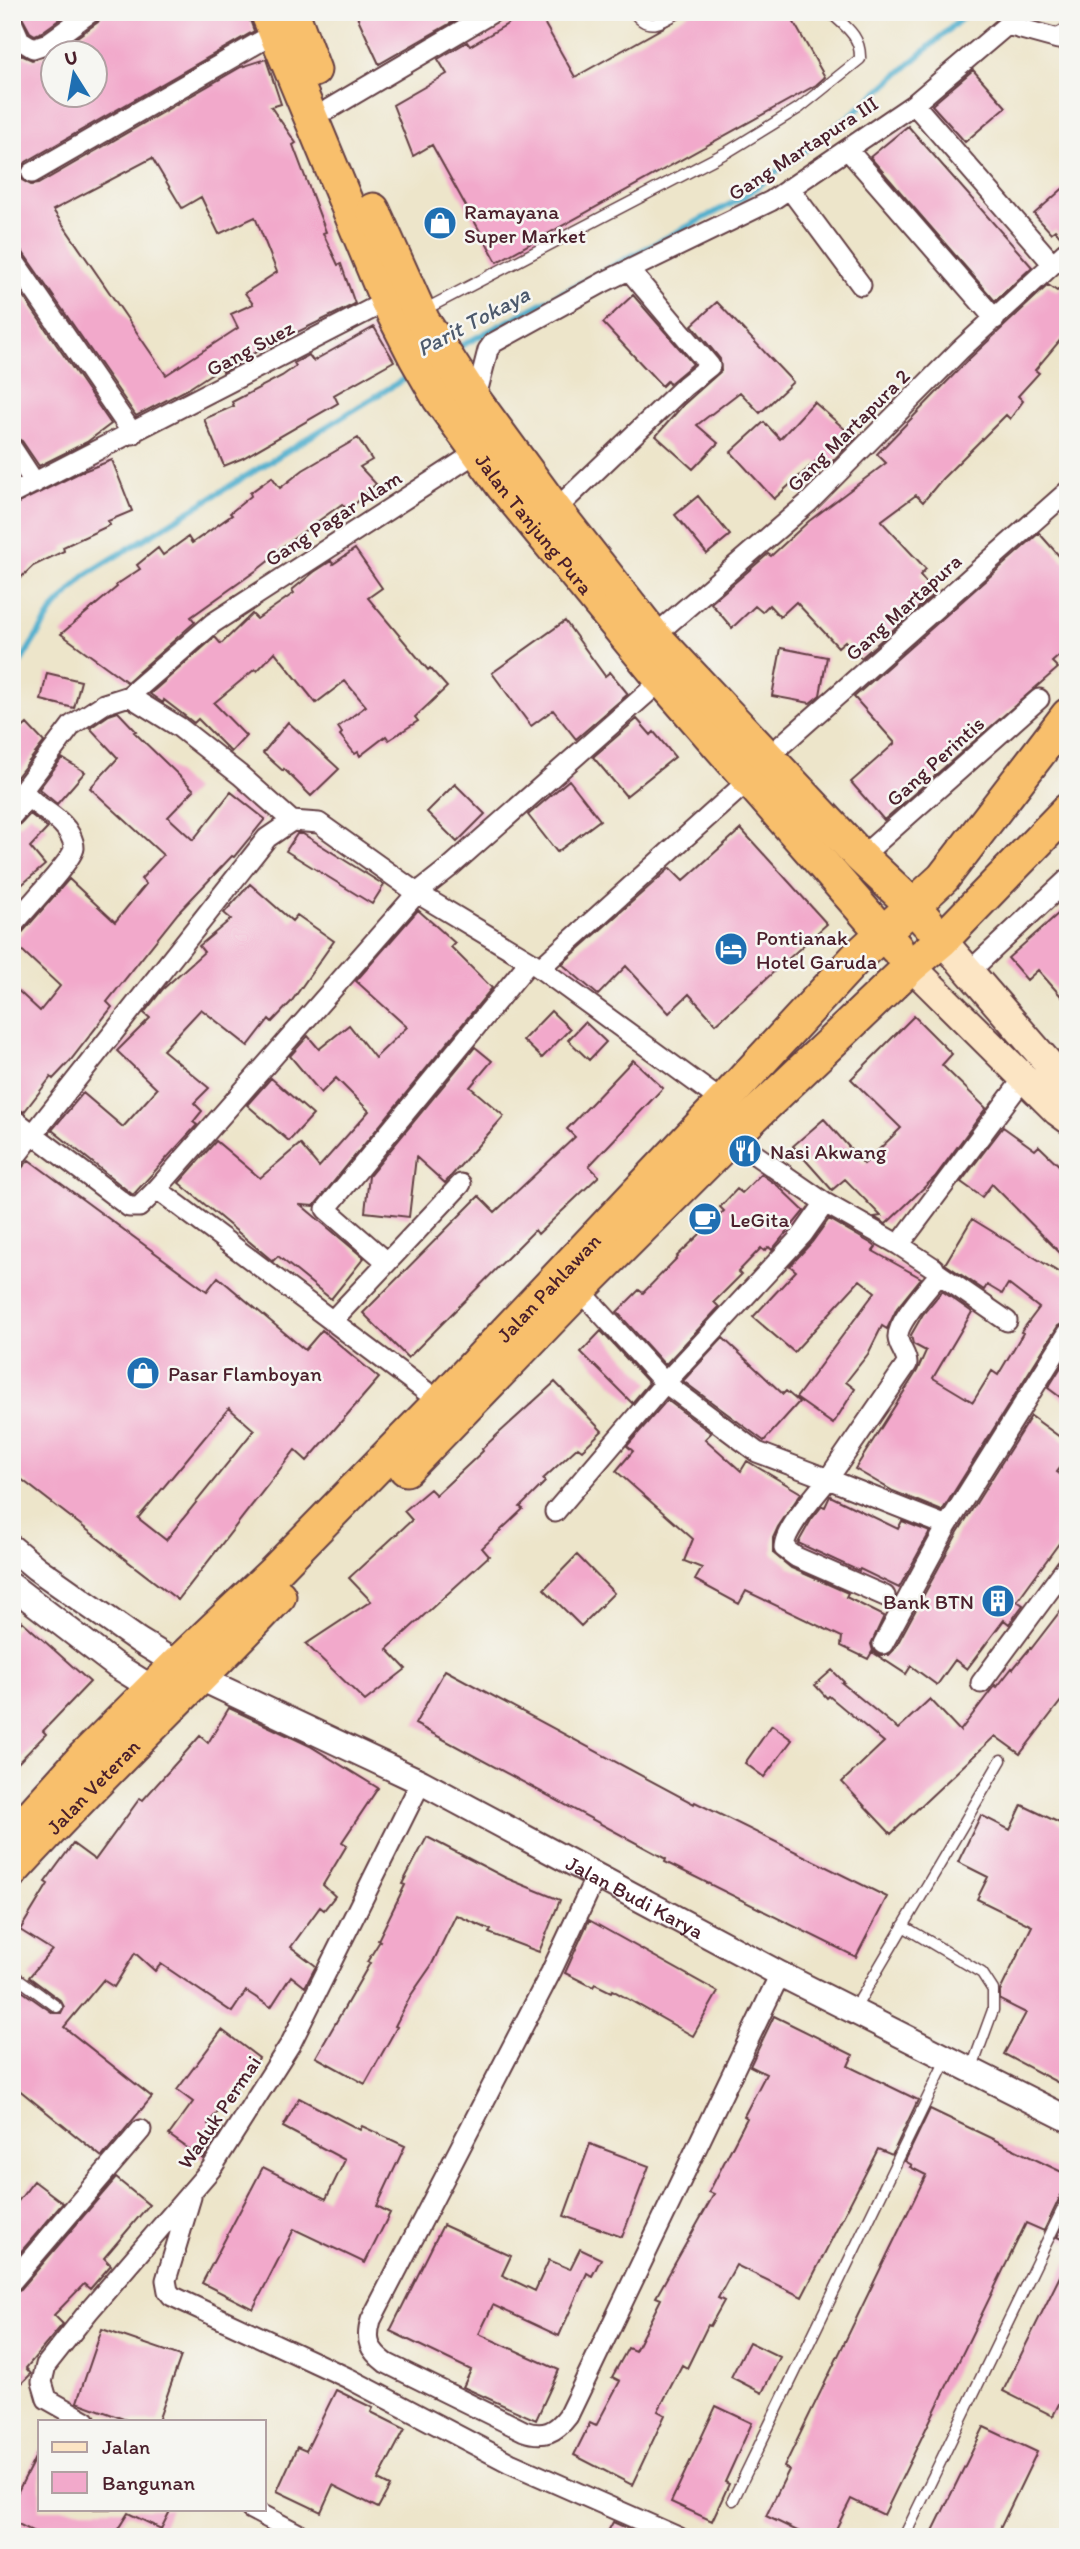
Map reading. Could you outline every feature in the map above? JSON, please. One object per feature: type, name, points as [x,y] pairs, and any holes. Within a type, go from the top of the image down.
[{"type":"highway","name":"Jalan Tanjung Pura","points":[[278,19],[329,108],[401,313]]},
{"type":"highway","name":"Jalan Tanjung Pura","points":[[278,19],[401,313],[460,394],[514,478],[662,680],[861,857],[912,905],[942,940]]},
{"type":"highway","name":"Jalan Tanjung Pura","points":[[460,394],[477,452],[555,510],[759,768],[882,933],[911,966]]},
{"type":"highway","name":"Jalan Pahlawan","points":[[189,1671],[273,1573],[440,1402],[882,933],[943,878],[1068,715]]},
{"type":"highway","name":"Jalan Pahlawan","points":[[189,1671],[289,1586],[457,1419],[731,1138],[911,966],[942,940],[1068,810]]},
{"type":"highway","points":[[165,1695],[189,1671]]},
{"type":"highway","name":"Jalan Veteran","points":[[18,1821],[85,1757],[165,1695]]},
{"type":"highway","name":"Jalan Veteran","points":[[12,1871],[56,1824],[165,1695]]},
{"type":"main road","points":[[942,940],[970,971],[1065,1104]]},
{"type":"main road","points":[[911,966],[1024,1078],[1065,1104]]},
{"type":"street","points":[[12,22],[20,40],[33,48],[48,43],[91,12]]},
{"type":"street","points":[[329,108],[493,12]]},
{"type":"street","points":[[32,173],[278,19]]},
{"type":"street","name":"Gang Martapura III","points":[[460,394],[493,343],[629,270],[771,201],[914,104],[1007,25],[1058,39],[1068,33]]},
{"type":"street","points":[[914,104],[1052,263]]},
{"type":"street","points":[[848,150],[995,319]]},
{"type":"street","points":[[789,188],[861,285]]},
{"type":"street","name":"Gang Martapura 2","points":[[654,636],[809,502],[960,350],[1068,250]]},
{"type":"street","points":[[12,258],[133,434]]},
{"type":"street","points":[[555,510],[685,386],[710,366],[629,270]]},
{"type":"street","name":"Gang Suez","points":[[12,494],[133,434],[401,313]]},
{"type":"street","points":[[12,448],[35,483]]},
{"type":"street","name":"Gang Pagar Alam","points":[[28,797],[24,792],[25,787],[72,725],[104,704],[129,696],[213,623],[477,452]]},
{"type":"street","name":"Gang Martapura","points":[[387,1262],[326,1209],[535,965],[1068,491]]},
{"type":"street","points":[[12,1118],[129,1207],[139,1207],[417,893],[662,680]]},
{"type":"street","points":[[129,696],[179,727],[240,775],[292,821],[319,824],[417,893],[535,965],[723,1102]]},
{"type":"street","name":"Gang Perintis","points":[[861,857],[1039,699]]},
{"type":"street","points":[[12,816],[28,797],[62,823],[74,846],[68,862],[12,926]]},
{"type":"street","points":[[12,1161],[267,838],[292,821]]},
{"type":"street","points":[[970,971],[1068,879]]},
{"type":"street","points":[[899,1245],[1024,1078]]},
{"type":"street","points":[[731,1138],[825,1203],[934,1268],[1007,1321]]},
{"type":"street","points":[[332,1321],[461,1184]]},
{"type":"street","points":[[157,1189],[440,1402]]},
{"type":"street","points":[[555,1512],[665,1383],[803,1234],[825,1203]]},
{"type":"street","points":[[885,1596],[796,1557],[784,1548],[784,1540],[907,1364],[898,1337],[900,1325],[937,1277],[936,1272]]},
{"type":"street","points":[[580,1290],[665,1383],[757,1452],[947,1526]]},
{"type":"street","points":[[883,1644],[947,1526],[1068,1334]]},
{"type":"street","name":"Jalan Budi Karya","points":[[12,1548],[138,1640],[189,1671],[421,1782],[780,1974],[1068,2119]]},
{"type":"street","points":[[981,1683],[1068,1565]]},
{"type":"street","points":[[12,1586],[115,1665],[165,1695]]},
{"type":"street","name":"Waduk Permai","points":[[84,2420],[47,2399],[42,2382],[44,2369],[88,2312],[211,2169],[291,2043],[421,1782]]},
{"type":"street","points":[[596,1876],[551,1972],[371,2320],[367,2333],[369,2345],[386,2363],[524,2431],[538,2435],[548,2434],[562,2425],[780,1974]]},
{"type":"street","points":[[12,2281],[141,2130]]},
{"type":"street","points":[[194,2189],[166,2280],[172,2296],[348,2378],[510,2463],[678,2537]]},
{"type":"street","points":[[253,2510],[304,2537]]},
{"type":"lane","points":[[634,12],[639,20],[659,25],[679,12]]},
{"type":"lane","points":[[401,313],[729,151],[799,108],[860,59],[860,46],[856,37],[830,12]]},
{"type":"lane","points":[[854,2010],[1001,1760]]},
{"type":"lane","points":[[903,1926],[982,1973],[992,1990],[993,2010],[971,2070]]},
{"type":"lane","points":[[12,1974],[57,2007]]},
{"type":"lane","points":[[733,2500],[947,2057]]},
{"type":"lane","points":[[904,2537],[1068,2198]]},
{"type":"building","points":[[19,12],[70,12],[35,35],[30,32]]},
{"type":"building","points":[[103,12],[247,12],[254,31],[26,162],[20,172],[22,180],[31,185],[38,184],[241,67],[266,59],[281,104],[271,107],[296,143],[293,145],[326,232],[323,233],[338,265],[341,264],[355,304],[240,360],[241,362],[223,372],[220,368],[188,389],[136,416],[22,251],[12,246],[12,51],[32,60],[38,58],[38,108],[108,108],[108,38],[76,38],[98,22]],"holes":[[[152,158],[182,208],[201,197],[219,234],[255,217],[277,272],[245,293],[253,304],[231,314],[238,328],[166,375],[53,210]]]},
{"type":"building","points":[[355,12],[452,12],[456,20],[379,64]]},
{"type":"building","points":[[528,12],[538,12],[575,77],[691,12],[788,12],[825,77],[816,85],[497,262],[432,145],[413,156],[393,105],[447,74],[438,59],[467,42],[470,46]]},
{"type":"building","points":[[973,70],[1006,107],[965,142],[932,105]]},
{"type":"building","points":[[908,126],[1032,267],[995,301],[870,157]]},
{"type":"building","points":[[1068,184],[1068,238],[1063,239],[1055,230],[1051,233],[1034,214]]},
{"type":"building","points":[[12,280],[111,424],[87,442],[39,466],[22,441],[12,436]]},
{"type":"building","points":[[1068,281],[1068,331],[1035,370],[1039,373],[1018,396],[1023,401],[1010,419],[1006,415],[942,479],[923,502],[916,495],[881,521],[926,569],[920,575],[935,593],[861,658],[845,641],[838,647],[796,602],[780,617],[769,605],[762,612],[755,606],[732,628],[711,603],[768,554],[771,556],[809,521],[886,463],[877,454],[969,359],[1048,285],[1057,291]]},
{"type":"building","points":[[633,295],[693,364],[669,384],[667,381],[662,386],[603,323]]},
{"type":"building","points":[[717,302],[793,382],[760,413],[740,392],[697,425],[718,443],[693,469],[656,436],[684,404],[721,371],[720,359],[692,325]]},
{"type":"building","points":[[374,327],[394,361],[334,395],[338,403],[243,458],[224,466],[204,419],[234,406],[232,402],[282,376],[296,366],[294,363],[309,355],[313,361]]},
{"type":"building","points":[[814,402],[855,438],[825,469],[816,461],[774,499],[731,452],[764,422],[780,439]]},
{"type":"building","points":[[358,438],[372,460],[360,467],[376,484],[348,511],[342,504],[191,617],[195,622],[127,682],[61,634],[117,587],[116,585],[140,569],[137,565],[158,548],[163,555],[188,537],[192,543],[232,515],[230,513],[251,496],[250,493],[272,477],[280,488],[303,470]]},
{"type":"building","points":[[112,460],[132,511],[108,521],[110,525],[63,547],[64,551],[33,566],[12,586],[12,506]]},
{"type":"building","points":[[698,496],[730,535],[707,554],[675,515]]},
{"type":"building","points":[[1039,533],[1068,566],[1068,648],[1052,662],[1058,668],[884,820],[851,782],[895,743],[854,697]]},
{"type":"building","points":[[355,549],[382,588],[368,598],[428,670],[430,668],[447,687],[415,717],[418,721],[389,740],[386,736],[360,756],[358,752],[355,754],[340,735],[342,733],[338,727],[366,706],[345,681],[316,703],[275,652],[257,671],[255,669],[214,703],[246,736],[231,752],[198,719],[194,723],[164,700],[163,703],[150,694],[215,637],[221,644],[252,614],[257,619],[294,593],[292,590],[314,572],[331,561],[333,564]]},
{"type":"building","points":[[565,621],[605,676],[610,672],[628,694],[576,739],[553,710],[531,726],[492,673]]},
{"type":"building","points":[[781,648],[827,657],[820,695],[810,703],[772,696]]},
{"type":"building","points":[[47,673],[81,681],[74,708],[41,700]]},
{"type":"building","points":[[118,712],[136,731],[134,732],[194,790],[168,817],[193,840],[231,792],[265,819],[234,857],[232,856],[178,913],[107,1002],[112,1007],[70,1061],[53,1079],[51,1077],[24,1112],[12,1106],[12,985],[40,1011],[60,986],[12,941],[12,938],[21,934],[69,879],[115,922],[146,884],[141,879],[163,855],[90,788],[118,758],[90,728]]},
{"type":"building","points":[[637,719],[651,735],[654,732],[675,757],[626,796],[593,757]]},
{"type":"building","points":[[288,722],[339,769],[311,796],[263,753]]},
{"type":"building","points":[[27,724],[44,742],[16,778],[12,774],[12,737]]},
{"type":"building","points":[[62,758],[85,772],[57,804],[39,789]]},
{"type":"building","points":[[569,780],[600,820],[557,852],[528,815]]},
{"type":"building","points":[[455,784],[485,814],[457,842],[427,812]]},
{"type":"building","points":[[30,814],[48,828],[30,847],[45,865],[12,893],[12,828],[21,824]]},
{"type":"building","points":[[741,829],[827,924],[716,1024],[689,994],[669,1013],[626,966],[598,995],[562,964],[670,868],[683,881]]},
{"type":"building","points":[[297,834],[303,834],[384,885],[372,904],[286,851]]},
{"type":"building","points":[[250,884],[292,921],[297,915],[334,941],[291,1002],[272,1022],[269,1019],[248,1046],[201,1009],[163,1050],[209,1088],[194,1103],[202,1111],[193,1122],[197,1125],[133,1195],[52,1130],[83,1093],[123,1127],[157,1089],[117,1051],[150,1018],[144,1013],[163,989],[204,952],[199,946],[231,919],[224,913]]},
{"type":"building","points":[[1068,905],[1068,1004],[1038,970],[1027,980],[1008,958]]},
{"type":"building","points":[[418,910],[455,943],[451,947],[492,988],[314,1206],[301,1205],[364,1258],[331,1299],[278,1256],[273,1261],[269,1258],[179,1183],[216,1141],[260,1178],[300,1144],[319,1167],[369,1111],[336,1078],[321,1093],[290,1056],[308,1036],[319,1049],[349,1025],[375,1058],[407,1027],[356,981]]},
{"type":"building","points":[[551,1011],[570,1029],[542,1058],[523,1040]]},
{"type":"building","points":[[914,1016],[952,1054],[942,1065],[986,1108],[935,1177],[886,1224],[874,1217],[881,1216],[845,1179],[832,1190],[793,1146],[824,1119],[864,1164],[901,1128],[851,1079]]},
{"type":"building","points":[[585,1022],[606,1042],[589,1060],[568,1040]]},
{"type":"building","points":[[475,1047],[492,1061],[470,1087],[504,1116],[445,1183],[416,1157],[409,1217],[365,1212],[369,1176]]},
{"type":"building","points":[[633,1060],[663,1088],[589,1166],[599,1176],[538,1234],[535,1230],[408,1358],[363,1313],[479,1196],[495,1212],[575,1137],[567,1129]]},
{"type":"building","points":[[271,1078],[313,1115],[289,1141],[247,1105]]},
{"type":"building","points":[[1003,1127],[1035,1150],[1039,1146],[1068,1174],[1068,1261],[992,1184],[982,1197],[961,1182]]},
{"type":"building","name":"Pasar Flamboyan","points":[[29,1160],[207,1291],[218,1277],[305,1350],[322,1330],[379,1378],[307,1461],[295,1450],[178,1600],[12,1472],[12,1173],[21,1169]],"holes":[[[229,1408],[254,1430],[166,1540],[138,1518]]]},
{"type":"building","points":[[761,1174],[804,1211],[772,1250],[769,1247],[764,1251],[761,1248],[738,1272],[741,1275],[714,1302],[719,1307],[665,1365],[617,1312],[639,1290],[643,1293],[724,1211],[720,1207],[737,1189],[742,1193]]},
{"type":"building","points":[[829,1219],[872,1244],[876,1247],[873,1251],[921,1278],[897,1308],[887,1329],[882,1326],[868,1354],[846,1382],[855,1389],[833,1424],[796,1398],[875,1292],[860,1280],[794,1352],[753,1317],[796,1271],[790,1266]]},
{"type":"building","points":[[972,1219],[1068,1278],[1068,1321],[1058,1326],[942,1511],[893,1491],[855,1469],[917,1371],[926,1351],[913,1344],[911,1335],[923,1314],[942,1291],[972,1312],[933,1378],[973,1402],[992,1371],[998,1375],[1023,1333],[1021,1332],[1039,1308],[1008,1284],[1002,1294],[987,1285],[984,1290],[945,1264]]},
{"type":"building","points":[[601,1331],[649,1383],[632,1403],[581,1352]]},
{"type":"building","points":[[723,1338],[783,1394],[786,1391],[799,1402],[764,1441],[683,1381]]},
{"type":"building","points":[[1068,1356],[1068,1403],[1048,1388]]},
{"type":"building","points":[[555,1382],[602,1431],[582,1450],[578,1447],[543,1479],[545,1482],[520,1507],[523,1509],[482,1548],[489,1556],[387,1649],[406,1669],[365,1701],[306,1644],[371,1601],[349,1578],[412,1520],[404,1511],[430,1489],[436,1495]]},
{"type":"building","points":[[667,1400],[711,1433],[705,1439],[741,1471],[747,1461],[801,1493],[778,1527],[773,1538],[773,1553],[791,1568],[848,1593],[846,1597],[884,1616],[871,1644],[878,1655],[889,1655],[894,1650],[958,1532],[1031,1416],[1068,1443],[1068,1457],[1057,1472],[1068,1480],[1068,1531],[1017,1601],[1023,1605],[1009,1624],[1004,1620],[967,1669],[955,1660],[937,1685],[911,1666],[906,1674],[872,1652],[868,1659],[841,1646],[842,1637],[746,1591],[739,1604],[695,1580],[702,1568],[684,1561],[693,1539],[616,1471],[633,1451],[627,1446]]},
{"type":"building","points":[[830,1496],[898,1529],[902,1521],[930,1532],[899,1588],[798,1543],[811,1520],[822,1506],[825,1507]]},
{"type":"building","points":[[577,1555],[614,1593],[581,1626],[544,1589]]},
{"type":"building","points":[[1068,1601],[1068,1692],[1020,1754],[995,1736],[891,1834],[842,1782],[884,1742],[829,1696],[827,1698],[815,1685],[832,1670],[844,1682],[842,1683],[898,1729],[930,1699],[960,1731],[995,1685],[997,1687],[1031,1649]]},
{"type":"building","points":[[22,1621],[90,1682],[43,1731],[46,1734],[12,1769],[12,1632]]},
{"type":"building","points":[[445,1670],[694,1804],[695,1802],[887,1897],[856,1957],[665,1862],[666,1859],[415,1724]]},
{"type":"building","points":[[229,1708],[310,1746],[378,1788],[342,1842],[347,1845],[323,1885],[335,1896],[324,1910],[320,1907],[291,1947],[316,1966],[305,1987],[291,1976],[271,2007],[246,1991],[232,2012],[161,1964],[155,1971],[135,1953],[114,1987],[103,1980],[64,2027],[152,2097],[102,2157],[12,2084],[12,1997],[19,1989],[53,2013],[61,2013],[64,2007],[61,2001],[29,1977],[52,1950],[20,1930],[48,1884],[45,1882],[73,1844],[95,1860],[140,1798],[143,1800],[200,1736],[208,1743]]},
{"type":"building","points":[[772,1725],[792,1740],[764,1777],[745,1763]]},
{"type":"building","points":[[1022,1805],[1068,1827],[1068,2088],[1004,2054],[1026,2013],[1000,2000],[1000,1991],[1032,1926],[977,1899],[988,1877],[958,1862],[981,1815],[1010,1830]]},
{"type":"building","points":[[427,1837],[506,1878],[560,1900],[539,1952],[489,1933],[491,1930],[456,1915],[431,1966],[411,1995],[395,2026],[397,2027],[365,2084],[316,2057],[370,1963],[367,1962],[380,1941],[378,1940],[405,1885],[402,1884]]},
{"type":"building","points":[[589,1920],[718,1992],[693,2036],[612,1990],[611,1992],[595,1984],[593,1987],[565,1973]]},
{"type":"building","points":[[774,2016],[853,2055],[848,2066],[918,2100],[892,2155],[878,2149],[802,2297],[736,2265],[718,2298],[724,2301],[710,2326],[708,2325],[687,2368],[682,2365],[658,2411],[665,2415],[632,2485],[574,2455],[590,2423],[596,2426],[620,2381],[612,2377],[628,2348],[635,2351],[661,2299],[656,2297],[714,2194],[709,2192],[766,2074],[750,2066]]},
{"type":"building","points":[[222,2030],[259,2058],[208,2124],[220,2133],[203,2159],[169,2135],[193,2102],[177,2090]]},
{"type":"building","points":[[299,2098],[360,2130],[362,2126],[405,2146],[377,2206],[390,2213],[365,2263],[294,2229],[253,2309],[202,2283],[263,2167],[326,2199],[345,2160],[283,2127]]},
{"type":"building","points":[[930,2109],[1068,2175],[1068,2191],[1061,2195],[1044,2231],[1026,2223],[884,2515],[851,2499],[832,2537],[810,2537],[766,2516],[789,2470],[784,2467],[926,2175],[910,2167],[912,2165],[905,2161]]},
{"type":"building","points":[[590,2144],[649,2166],[622,2237],[564,2216]]},
{"type":"building","points":[[116,2178],[149,2205],[104,2258],[111,2265],[90,2289],[84,2284],[54,2315],[63,2324],[26,2368],[31,2374],[12,2393],[12,2293],[21,2289]]},
{"type":"building","points":[[34,2181],[63,2203],[12,2262],[12,2209]]},
{"type":"building","points":[[1068,2216],[1068,2242],[1057,2237]]},
{"type":"building","points":[[443,2225],[511,2256],[502,2275],[535,2291],[549,2260],[570,2269],[580,2249],[601,2259],[592,2276],[587,2273],[559,2336],[493,2305],[479,2334],[559,2370],[536,2420],[463,2387],[471,2370],[390,2331]]},
{"type":"building","points":[[1068,2260],[1068,2386],[1053,2416],[1003,2391]]},
{"type":"building","points":[[102,2329],[181,2356],[158,2420],[126,2420],[77,2402]]},
{"type":"building","points":[[749,2342],[780,2357],[762,2393],[731,2377]]},
{"type":"building","points":[[336,2390],[373,2408],[371,2412],[405,2429],[378,2480],[390,2486],[378,2508],[333,2485],[321,2512],[277,2491],[297,2447],[306,2451]]},
{"type":"building","points":[[716,2406],[752,2423],[725,2482],[729,2484],[712,2521],[671,2502]]},
{"type":"building","points":[[984,2427],[1037,2452],[996,2537],[930,2537]]},
{"type":"building","points":[[38,2452],[38,2510],[170,2510],[161,2529],[128,2513],[113,2537],[44,2537],[12,2521],[12,2503]]},
{"type":"building","points":[[613,2522],[647,2537],[605,2537]]},
{"type":"waterway","name":"Parit Tokaya","points":[[455,349],[744,197],[856,111],[969,12]]},
{"type":"waterway","name":"Parit Tokaya","points":[[12,676],[53,610],[87,574],[412,374]]},
{"type":"place","name":"Ramayana Super Market","points":[[440,223]]},
{"type":"place","name":"Pontianak Hotel Garuda","points":[[731,949]]},
{"type":"place","name":"Nasi Akwang","points":[[745,1151]]},
{"type":"place","name":"LeGita","points":[[705,1219]]},
{"type":"place","name":"Pasar Flamboyan","points":[[143,1373]]},
{"type":"place","name":"Bank BTN","points":[[998,1601]]}]
